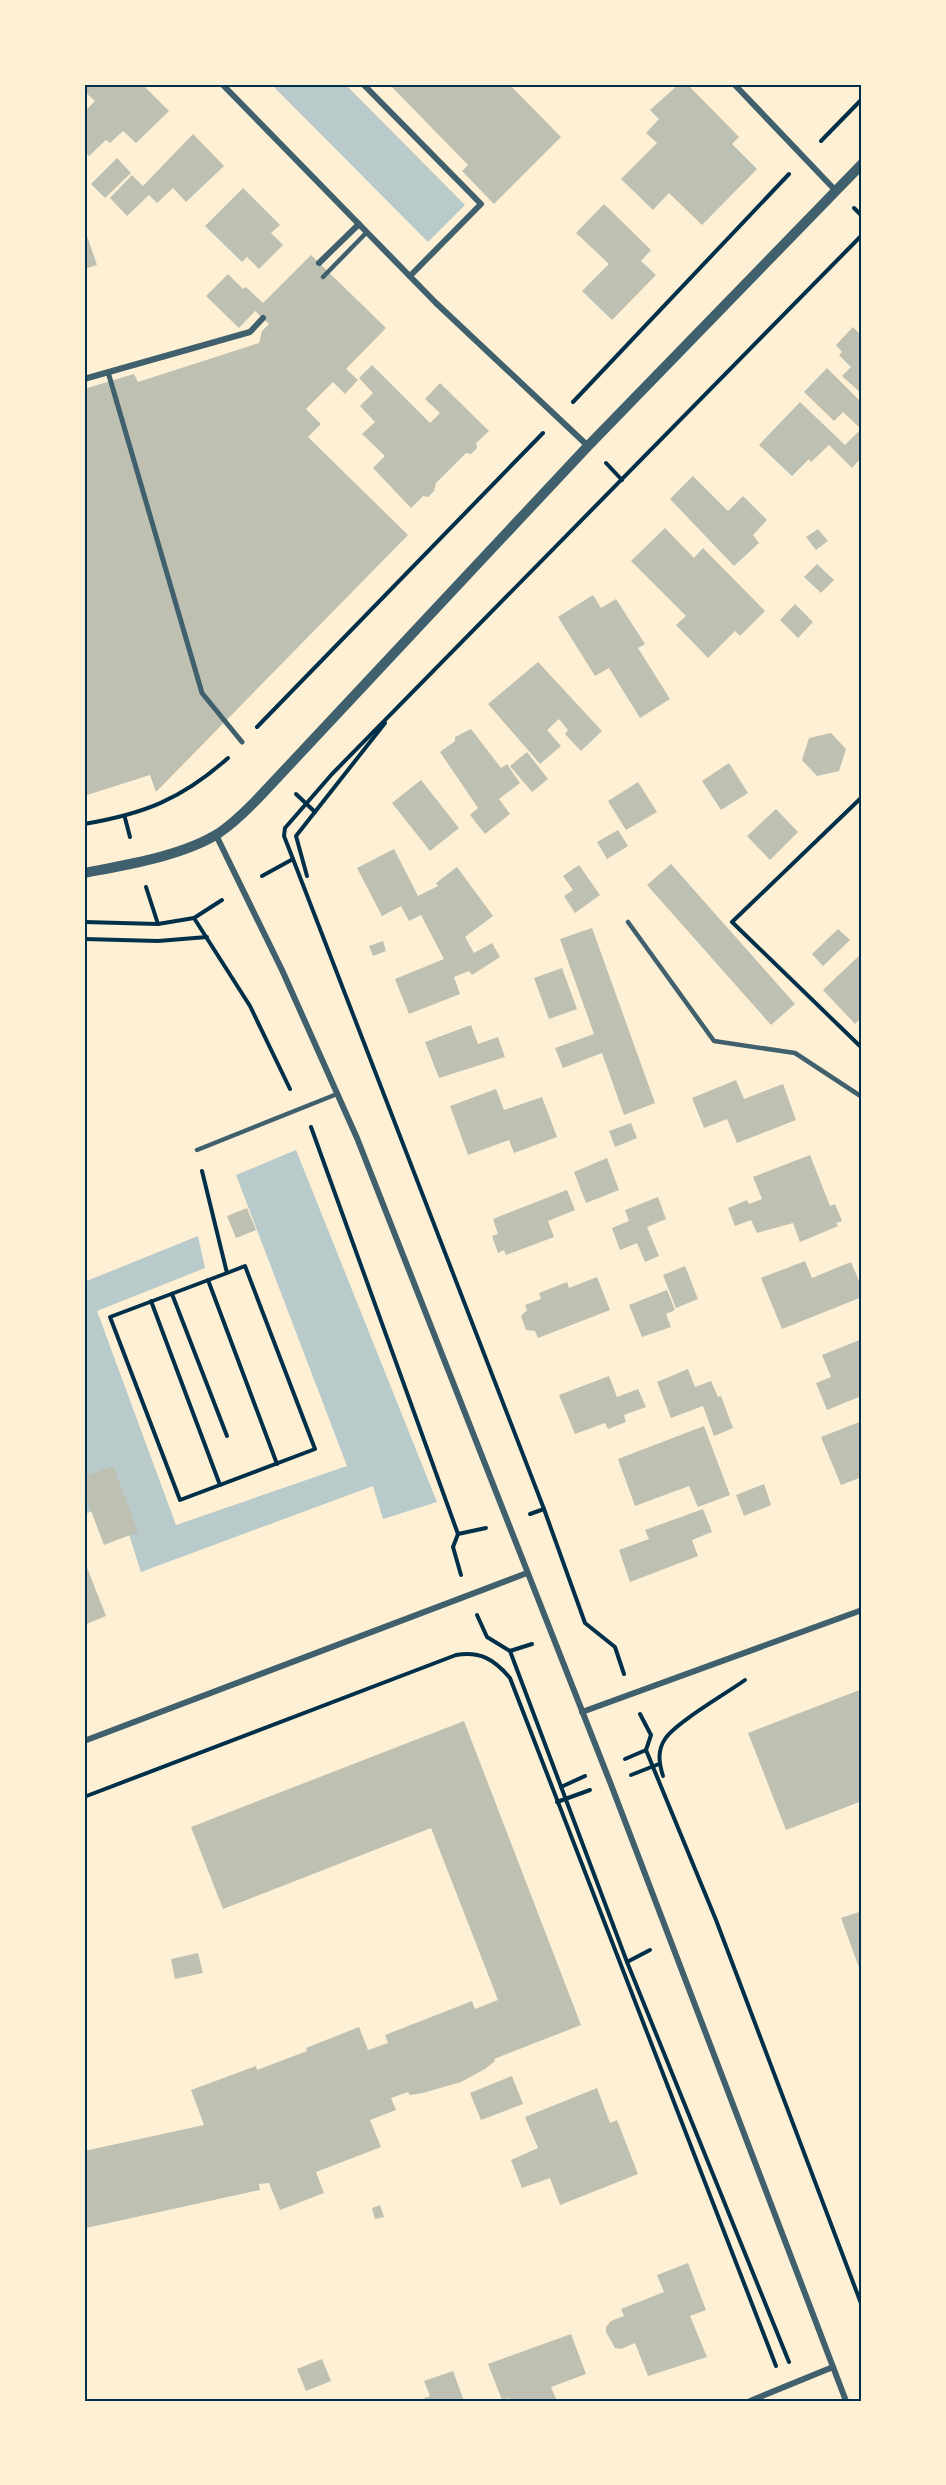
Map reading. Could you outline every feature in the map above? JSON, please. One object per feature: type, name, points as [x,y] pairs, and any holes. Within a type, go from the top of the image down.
[{"type":"street","points":[[222,84],[410,276],[588,446]]},
{"type":"street","points":[[363,84],[481,204],[410,276]]},
{"type":"street","points":[[734,84],[836,191]]},
{"type":"street","points":[[84,873],[182,849],[216,835],[264,792],[588,446],[862,164]]},
{"type":"street","points":[[319,263],[359,224]]},
{"type":"street","points":[[84,379],[149,358],[250,332],[263,318]]},
{"type":"street","points":[[108,372],[202,693],[242,742]]},
{"type":"street","points":[[216,835],[282,970],[337,1094],[582,1712],[846,2401]]},
{"type":"street","points":[[84,1741],[527,1573]]},
{"type":"street","points":[[582,1712],[862,1610]]},
{"type":"street","points":[[750,2401],[833,2367]]},
{"type":"lane","points":[[322,277],[367,232]]},
{"type":"lane","points":[[628,922],[714,1041],[795,1053],[862,1097]]},
{"type":"lane","points":[[197,1150],[337,1094]]},
{"type":"path","points":[[834,128],[862,99]]},
{"type":"path","points":[[586,389],[791,172]]},
{"type":"path","points":[[862,235],[290,819],[284,836],[544,1509],[585,1623],[615,1647],[630,1693],[651,1735],[646,1750],[716,1920],[862,2306]]},
{"type":"path","points":[[84,824],[124,818],[180,796],[229,757],[526,450]]},
{"type":"path","points":[[307,876],[296,836],[397,709]]},
{"type":"path","points":[[862,797],[732,922],[862,1048]]},
{"type":"path","points":[[84,922],[158,924],[194,918],[250,1006],[286,1083],[302,1107],[321,1150],[458,1534],[453,1547],[467,1596],[487,1637],[510,1651],[627,1962],[797,2382]]},
{"type":"path","points":[[84,939],[158,941],[207,937]]},
{"type":"path","points":[[197,1150],[226,1273]]},
{"type":"path","points":[[245,1266],[315,1449],[180,1500],[110,1317],[226,1273],[245,1266]]},
{"type":"path","points":[[208,1280],[277,1464]]},
{"type":"path","points":[[172,1294],[227,1436]]},
{"type":"path","points":[[151,1301],[220,1485]]},
{"type":"path","points":[[84,1797],[456,1655],[471,1652],[486,1656],[499,1665],[510,1677],[784,2388]]},
{"type":"path","points":[[663,1776],[659,1764],[659,1752],[670,1733],[753,1674]]},
{"type":"shaded area","points":[[271,84],[345,84],[465,205],[428,242]]},
{"type":"shaded area","points":[[296,1150],[437,1502],[383,1519],[373,1486],[141,1572],[119,1503],[84,1514],[84,1282],[198,1236],[205,1268],[97,1311],[176,1525],[347,1466],[236,1175]]},
{"type":"building","points":[[84,84],[142,84],[169,111],[136,143],[123,131],[110,143],[106,140],[89,156],[84,151],[84,112],[95,101],[84,91]]},
{"type":"building","points":[[389,84],[509,84],[561,137],[494,204],[462,171],[468,165]]},
{"type":"building","points":[[679,84],[689,86],[739,137],[732,144],[757,169],[702,225],[669,193],[653,210],[621,179],[657,143],[646,133],[659,119],[650,110]]},
{"type":"building","points":[[193,134],[224,166],[186,202],[173,188],[157,203],[149,195],[127,216],[110,198],[132,175],[143,186]]},
{"type":"building","points":[[117,158],[131,173],[105,198],[91,184]]},
{"type":"building","points":[[243,188],[280,225],[271,233],[283,245],[259,269],[247,257],[242,262],[205,226]]},
{"type":"building","points":[[604,204],[651,250],[641,261],[656,275],[612,320],[582,291],[609,264],[576,233]]},
{"type":"building","points":[[84,227],[97,265],[84,269]]},
{"type":"building","points":[[311,255],[386,328],[346,369],[358,380],[345,394],[333,382],[306,409],[321,424],[308,437],[408,535],[156,792],[150,775],[84,796],[84,389],[134,374],[138,382],[259,343],[262,331],[269,324],[255,311],[239,328],[206,296],[228,274],[243,289],[246,287],[263,303]]},
{"type":"building","points":[[853,327],[859,333],[862,330],[862,394],[842,376],[851,367],[839,355],[842,352],[836,345]]},
{"type":"building","points":[[372,365],[430,423],[440,413],[425,399],[440,383],[489,431],[476,443],[477,448],[471,454],[466,453],[436,483],[434,491],[428,497],[423,496],[411,508],[373,468],[385,456],[362,434],[375,422],[360,406],[373,393],[359,378]]},
{"type":"building","points":[[827,368],[862,403],[862,457],[852,468],[829,445],[811,462],[809,459],[792,476],[759,445],[800,402],[845,445],[861,429],[843,412],[834,421],[804,392]]},
{"type":"building","points":[[693,476],[728,511],[743,496],[767,520],[753,535],[759,543],[734,566],[670,499]]},
{"type":"building","points":[[665,528],[694,558],[703,548],[765,611],[740,636],[735,631],[708,658],[676,625],[686,616],[631,561]]},
{"type":"building","points":[[818,529],[828,541],[816,550],[806,537]]},
{"type":"building","points":[[817,564],[834,580],[821,593],[804,577]]},
{"type":"building","points":[[593,595],[601,608],[616,599],[645,644],[638,648],[670,699],[640,718],[609,668],[595,676],[558,617]]},
{"type":"building","points":[[795,604],[813,622],[798,638],[780,620]]},
{"type":"building","points":[[538,662],[602,731],[581,751],[565,734],[568,730],[559,719],[547,730],[561,746],[540,764],[488,704]]},
{"type":"building","points":[[471,729],[501,768],[507,764],[520,783],[499,799],[510,814],[485,834],[470,815],[478,808],[440,752],[455,741],[455,737]]},
{"type":"building","points":[[831,733],[846,749],[839,771],[817,776],[802,760],[809,738]]},
{"type":"building","points":[[527,752],[548,779],[532,792],[510,766]]},
{"type":"building","points":[[729,763],[748,793],[721,810],[702,781]]},
{"type":"building","points":[[421,780],[459,828],[430,851],[392,803]]},
{"type":"building","points":[[638,782],[657,812],[626,830],[608,801]]},
{"type":"building","points":[[776,809],[798,832],[770,860],[747,836]]},
{"type":"building","points":[[618,830],[628,846],[607,859],[597,842]]},
{"type":"building","points":[[394,849],[418,896],[438,886],[436,883],[457,867],[493,916],[465,937],[474,953],[492,943],[500,957],[472,975],[469,971],[454,977],[460,994],[409,1014],[395,979],[444,959],[421,915],[409,921],[401,906],[382,916],[357,868]]},
{"type":"building","points":[[671,864],[795,1004],[771,1025],[647,885]]},
{"type":"building","points":[[579,865],[600,895],[575,913],[564,896],[573,890],[563,876]]},
{"type":"building","points":[[592,928],[655,1103],[624,1115],[602,1053],[563,1068],[555,1048],[594,1034],[560,939]]},
{"type":"building","points":[[838,929],[850,940],[823,966],[812,954]]},
{"type":"building","points":[[383,941],[386,951],[373,956],[369,946]]},
{"type":"building","points":[[862,953],[862,1017],[855,1024],[823,990]]},
{"type":"building","points":[[562,968],[577,1009],[549,1019],[534,978]]},
{"type":"building","points":[[471,1025],[478,1044],[498,1037],[505,1057],[439,1078],[425,1042]]},
{"type":"building","points":[[736,1080],[744,1099],[783,1084],[796,1120],[737,1143],[727,1119],[704,1128],[692,1098]]},
{"type":"building","points":[[496,1089],[504,1110],[542,1097],[557,1137],[514,1153],[509,1140],[468,1155],[450,1106]]},
{"type":"building","points":[[631,1123],[637,1138],[615,1147],[609,1131]]},
{"type":"building","points":[[810,1155],[830,1206],[835,1204],[842,1221],[836,1223],[838,1226],[800,1242],[793,1223],[757,1233],[751,1220],[735,1226],[728,1208],[747,1200],[749,1204],[762,1199],[753,1177]]},
{"type":"building","points":[[607,1158],[619,1190],[586,1203],[574,1172]]},
{"type":"building","points":[[567,1190],[575,1210],[548,1221],[554,1237],[506,1255],[504,1250],[498,1253],[492,1236],[498,1234],[493,1219]]},
{"type":"building","points":[[658,1197],[666,1219],[647,1227],[659,1256],[645,1262],[637,1243],[620,1250],[612,1228],[629,1221],[625,1210]]},
{"type":"building","points":[[247,1208],[256,1230],[236,1238],[227,1216]]},
{"type":"building","points":[[805,1261],[812,1278],[851,1262],[862,1288],[862,1297],[782,1329],[761,1278]]},
{"type":"building","points":[[685,1266],[698,1299],[676,1308],[663,1275]]},
{"type":"building","points":[[597,1277],[610,1310],[538,1338],[535,1331],[526,1330],[521,1316],[527,1310],[525,1305],[541,1299],[539,1293],[567,1282],[569,1288]]},
{"type":"building","points":[[667,1290],[675,1310],[666,1314],[671,1327],[642,1337],[629,1305]]},
{"type":"building","points":[[862,1339],[862,1403],[859,1397],[827,1410],[816,1383],[831,1377],[822,1355]]},
{"type":"building","points":[[688,1369],[695,1387],[711,1381],[718,1397],[721,1396],[733,1428],[714,1436],[703,1406],[671,1418],[657,1382]]},
{"type":"building","points":[[609,1376],[617,1397],[638,1389],[646,1407],[624,1415],[626,1422],[608,1429],[605,1423],[575,1434],[559,1395]]},
{"type":"building","points":[[862,1421],[862,1477],[841,1485],[821,1437]]},
{"type":"building","points":[[704,1426],[730,1495],[698,1507],[689,1486],[635,1506],[618,1459]]},
{"type":"building","points":[[113,1466],[138,1532],[104,1545],[84,1492],[84,1477]]},
{"type":"building","points":[[764,1484],[771,1505],[744,1516],[736,1495]]},
{"type":"building","points":[[703,1509],[712,1532],[692,1540],[698,1556],[630,1582],[619,1550],[649,1539],[645,1530]]},
{"type":"building","points":[[84,1560],[106,1616],[84,1625]]},
{"type":"building","points":[[862,1689],[862,1801],[786,1830],[748,1733]]},
{"type":"building","points":[[464,1721],[581,2025],[494,2059],[495,2061],[485,2069],[461,2082],[423,2093],[410,2095],[408,2092],[391,2098],[396,2110],[370,2120],[381,2147],[316,2172],[324,2193],[280,2210],[269,2183],[259,2184],[260,2190],[86,2228],[84,2151],[204,2125],[191,2090],[256,2066],[257,2070],[307,2051],[306,2048],[359,2027],[368,2050],[388,2043],[385,2035],[472,2001],[475,2009],[498,2000],[431,1828],[223,1909],[191,1827]]},
{"type":"building","points":[[862,1911],[862,1976],[841,1918]]},
{"type":"building","points":[[198,1953],[203,1973],[175,1979],[171,1959]]},
{"type":"building","points":[[512,2076],[523,2104],[481,2120],[470,2093]]},
{"type":"building","points":[[597,2088],[610,2123],[617,2120],[638,2174],[560,2205],[550,2178],[522,2188],[511,2160],[538,2148],[525,2117]]},
{"type":"building","points":[[380,2205],[384,2217],[375,2219],[372,2208]]},
{"type":"building","points":[[688,2263],[706,2310],[690,2316],[707,2357],[648,2376],[635,2343],[621,2349],[615,2348],[606,2332],[606,2327],[611,2321],[624,2316],[621,2309],[664,2292],[657,2275]]},
{"type":"building","points":[[571,2334],[586,2374],[551,2387],[557,2401],[509,2401],[508,2398],[502,2400],[488,2364]]},
{"type":"building","points":[[322,2359],[331,2381],[306,2391],[297,2369]]},
{"type":"building","points":[[453,2371],[464,2401],[418,2401],[430,2396],[424,2381]]}]
